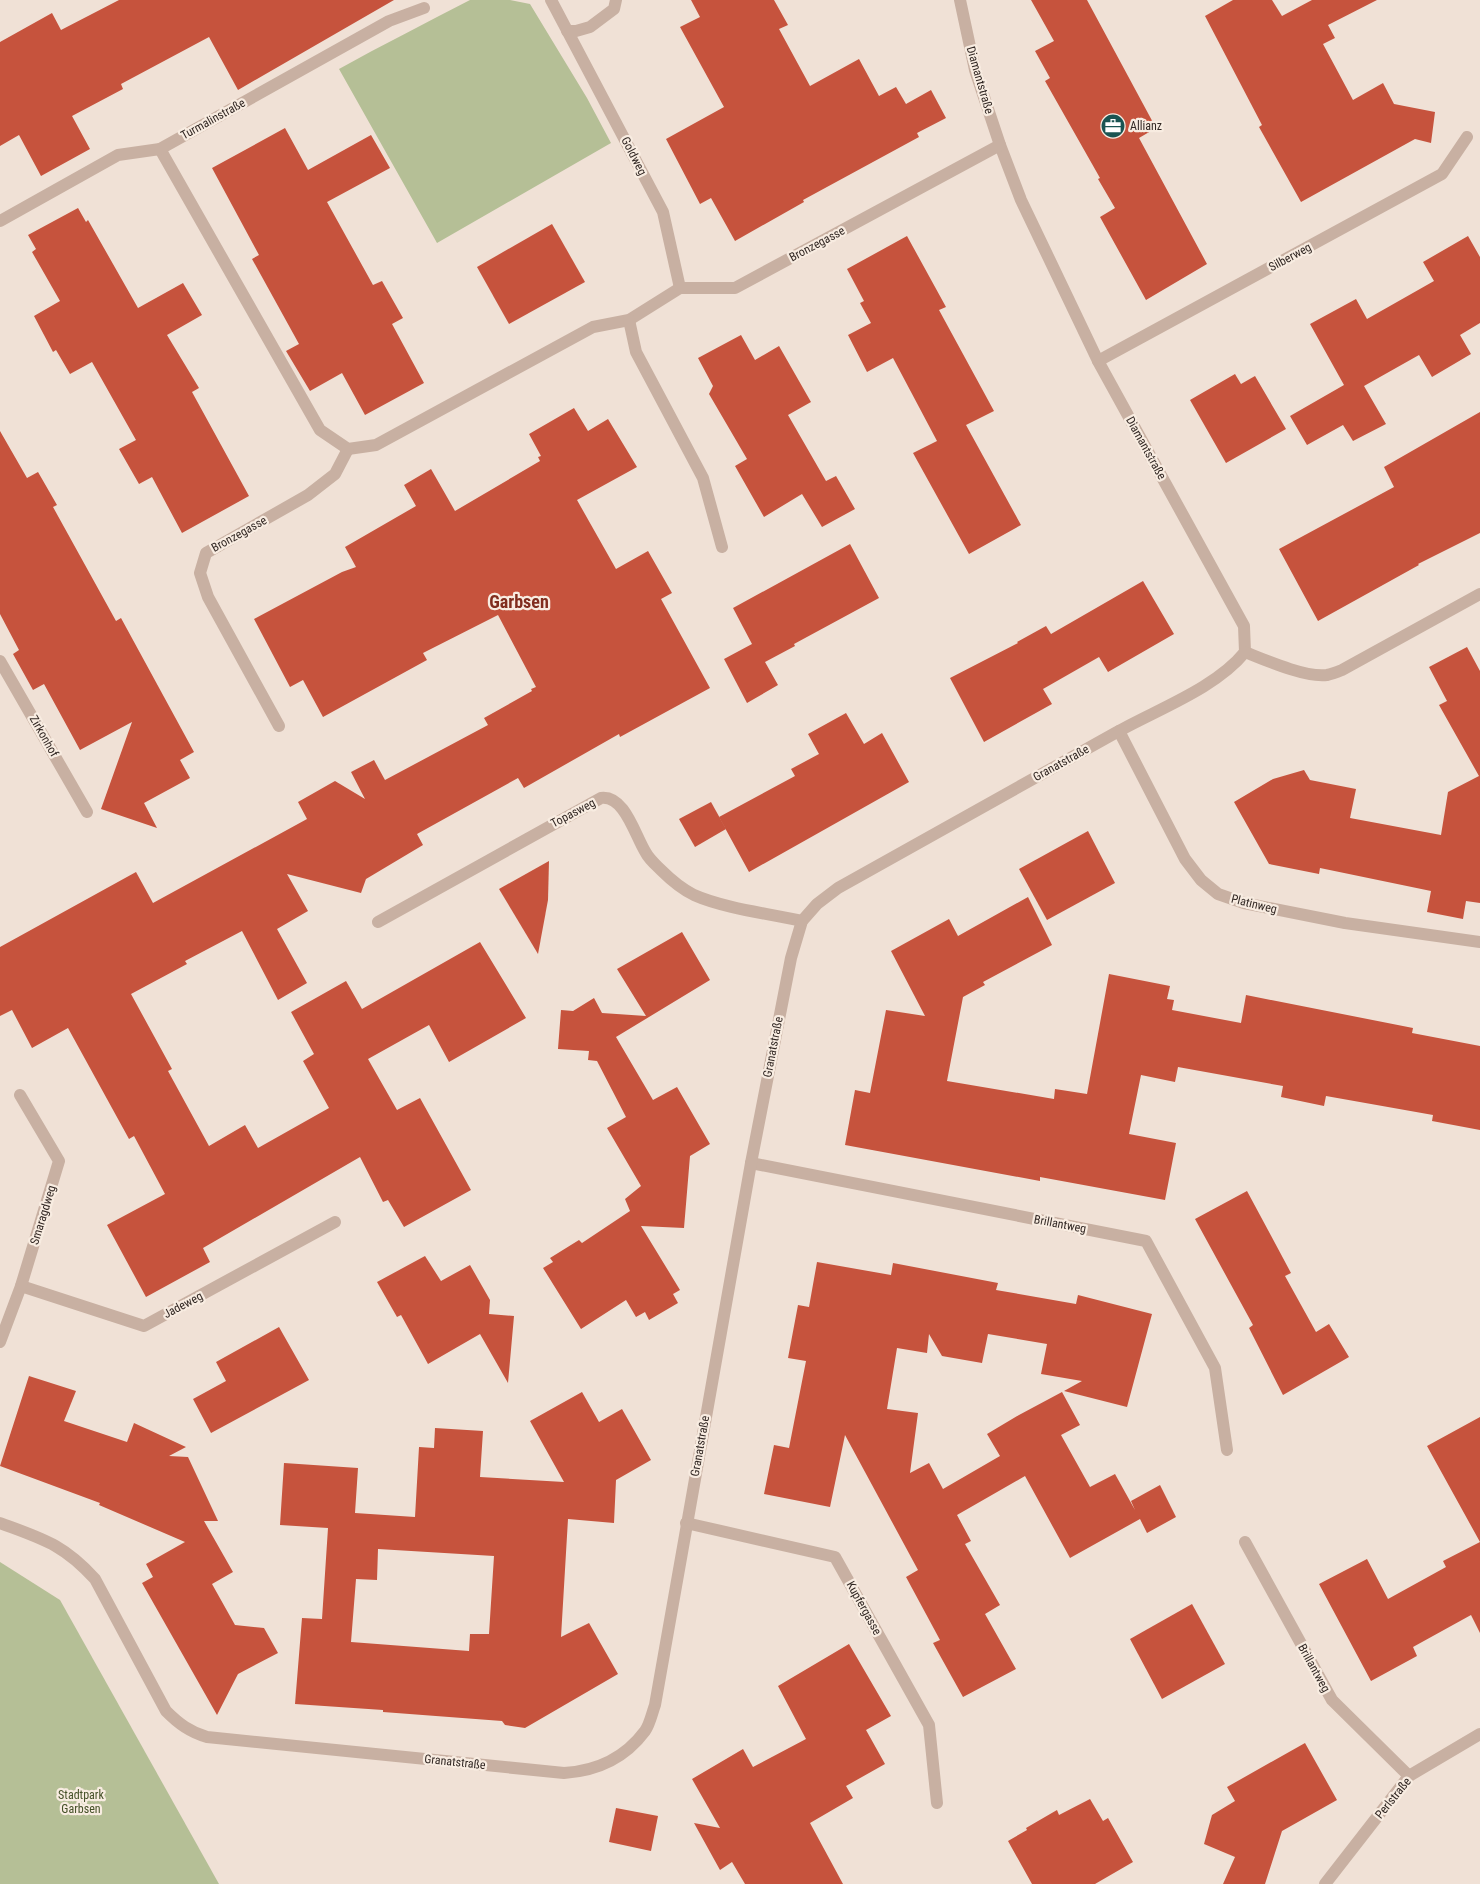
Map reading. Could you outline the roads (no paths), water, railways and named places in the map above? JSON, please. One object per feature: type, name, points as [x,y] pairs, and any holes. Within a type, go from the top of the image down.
[{"type":"street","name":"Goldweg","points":[[551,0],[663,212],[680,288]]},
{"type":"street","points":[[567,31],[576,31],[590,27],[614,9],[616,0]]},
{"type":"street","name":"Diamantstraße","points":[[960,0],[975,70],[1021,200],[1098,361],[1244,626],[1245,652]]},
{"type":"street","name":"Turmalinstraße","points":[[0,221],[118,156],[160,149],[390,22],[424,8]]},
{"type":"street","name":"Silberweg","points":[[1098,361],[1442,174],[1467,137]]},
{"type":"street","name":"Bronzegasse","points":[[680,288],[735,288],[1000,145]]},
{"type":"street","points":[[160,149],[320,430],[348,449],[376,444],[593,327],[629,320],[680,288]]},
{"type":"street","points":[[629,320],[636,352],[703,478],[722,547]]},
{"type":"street","name":"Bronzegasse","points":[[279,726],[208,597],[200,573],[202,562],[206,552],[308,495],[335,474],[348,449]]},
{"type":"street","points":[[1245,652],[1280,666],[1309,674],[1325,675],[1342,670],[1480,594]]},
{"type":"street","name":"Granatstraße","points":[[0,1523],[50,1542],[79,1561],[95,1579],[166,1711],[180,1724],[194,1733],[223,1739],[564,1773],[583,1772],[602,1765],[620,1755],[646,1730],[655,1705],[750,1163],[791,958],[802,921],[817,904],[838,888],[1203,686],[1234,666],[1245,652]]},
{"type":"street","name":"Zirkonhof","points":[[0,661],[87,812]]},
{"type":"street","name":"Platinweg","points":[[1119,731],[1185,859],[1202,880],[1218,894],[1244,903],[1344,923],[1480,942]]},
{"type":"street","name":"Topasweg","points":[[378,922],[546,827],[601,798],[608,797],[616,801],[624,810],[646,854],[662,870],[693,894],[712,901],[802,921]]},
{"type":"street","name":"Smaragdweg","points":[[0,1342],[21,1286],[60,1161],[20,1095]]},
{"type":"street","name":"Brillantweg","points":[[750,1163],[1146,1241],[1215,1368],[1227,1450]]},
{"type":"street","name":"Jadeweg","points":[[21,1286],[144,1326],[335,1222]]},
{"type":"street","name":"Kupfergasse","points":[[686,1523],[835,1557],[929,1725],[938,1803]]},
{"type":"street","name":"Brillantweg","points":[[1245,1542],[1332,1700],[1409,1776]]},
{"type":"street","name":"Perlstraße","points":[[1325,1884],[1409,1776],[1480,1734]]},
{"type":"place","name":"Allianz","points":[[1113,126]]},
{"type":"district","name":"Garbsen","points":[[519,601]]},
{"type":"park label","name":"Stadtpark Garbsen","points":[[81,1802]]}]
